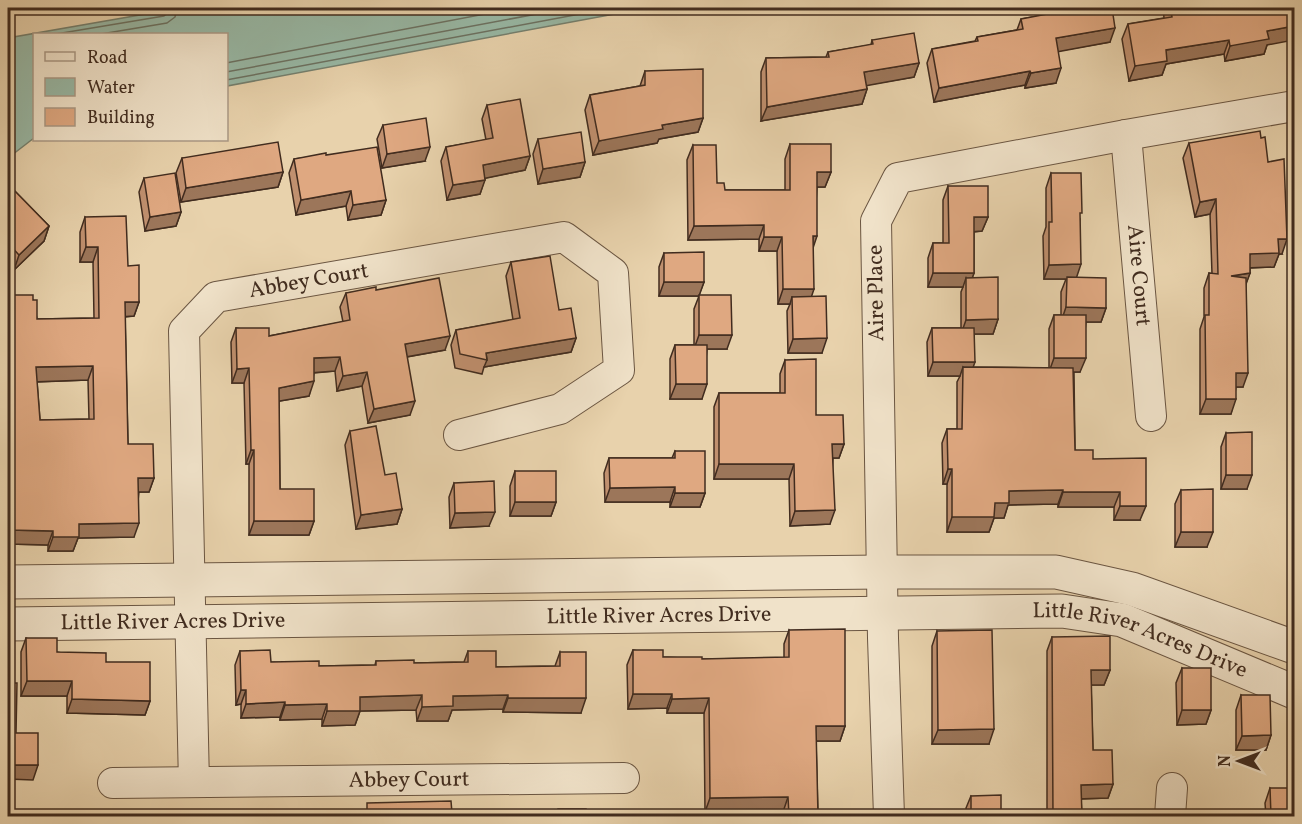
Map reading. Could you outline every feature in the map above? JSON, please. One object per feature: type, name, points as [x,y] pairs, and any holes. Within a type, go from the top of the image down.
[{"type":"street","name":"Aire Place","points":[[889,816],[882,613],[876,221],[898,177],[1294,106]]},
{"type":"street","name":"Aire Court","points":[[1126,135],[1151,417]]},
{"type":"street","name":"Abbey Court","points":[[194,782],[184,331],[216,297],[564,237],[612,273],[619,370],[560,409],[459,435]]},
{"type":"street","name":"Little River Acres Drive","points":[[8,582],[1056,572],[1132,589],[1294,647]]},
{"type":"street","name":"Little River Acres Drive","points":[[8,624],[1062,611],[1122,620],[1294,692]]},
{"type":"street","name":"Abbey Court","points":[[113,783],[624,778]]},
{"type":"water","points":[[180,8],[647,8],[228,86],[228,33],[37,33]]},
{"type":"water","points":[[33,34],[33,139],[8,158],[8,38]]},
{"type":"building","points":[[1069,8],[1112,8],[1115,28],[1056,38],[1061,68],[1031,73],[1030,71],[939,88],[932,49],[978,41],[977,37],[1023,29],[1021,19],[1069,10]]},
{"type":"building","points":[[1170,8],[1294,8],[1294,26],[1267,31],[1269,39],[1230,46],[1229,40],[1166,50],[1167,61],[1135,66],[1128,24],[1172,17]]},
{"type":"building","points":[[914,33],[919,63],[864,72],[867,89],[767,107],[766,58],[829,57],[828,52],[873,44],[872,40]]},
{"type":"building","points":[[703,69],[703,118],[662,125],[663,129],[599,141],[590,95],[645,85],[645,71]]},
{"type":"building","points":[[520,99],[530,156],[483,165],[485,180],[453,185],[446,147],[493,138],[487,105]]},
{"type":"building","points":[[426,118],[430,147],[387,154],[383,125]]},
{"type":"building","points":[[1260,131],[1261,138],[1265,137],[1268,162],[1284,159],[1287,239],[1278,239],[1279,253],[1250,254],[1250,273],[1231,276],[1246,278],[1248,373],[1236,373],[1236,399],[1206,399],[1205,315],[1209,315],[1209,273],[1218,274],[1216,199],[1200,202],[1189,143]]},
{"type":"building","points":[[581,132],[585,162],[543,169],[538,139]]},
{"type":"building","points":[[278,142],[283,172],[186,188],[182,158]]},
{"type":"building","points":[[790,144],[831,144],[831,172],[817,172],[817,236],[813,236],[814,289],[783,289],[782,237],[764,237],[764,225],[694,226],[693,145],[716,145],[717,183],[724,183],[725,190],[790,190]]},
{"type":"building","points":[[377,147],[386,200],[353,205],[351,191],[301,200],[294,159]]},
{"type":"building","points":[[175,173],[181,212],[150,217],[144,178]]},
{"type":"building","points":[[1051,173],[1081,173],[1081,264],[1049,265],[1049,222],[1052,222]]},
{"type":"building","points":[[8,184],[49,226],[19,255],[8,243]]},
{"type":"building","points":[[948,186],[988,186],[988,217],[974,217],[974,273],[933,273],[933,243],[949,243]]},
{"type":"building","points":[[126,216],[128,266],[139,265],[139,302],[125,302],[128,444],[153,444],[154,478],[138,478],[139,523],[79,524],[79,537],[53,537],[53,531],[8,530],[8,295],[33,295],[33,300],[37,300],[37,319],[99,318],[98,247],[86,247],[85,217]],"holes":[[[93,366],[94,419],[40,420],[36,367]]]},
{"type":"building","points":[[704,252],[704,282],[664,282],[664,253]]},
{"type":"building","points":[[550,256],[559,310],[571,308],[576,338],[486,353],[487,360],[460,354],[456,330],[520,318],[511,262]]},
{"type":"building","points":[[998,277],[998,319],[966,320],[966,278]]},
{"type":"building","points":[[1067,277],[1106,278],[1106,308],[1066,307]]},
{"type":"building","points":[[439,278],[450,336],[405,344],[415,401],[374,409],[367,372],[343,376],[340,357],[314,358],[314,381],[279,388],[280,489],[314,489],[314,521],[254,521],[254,450],[251,450],[249,368],[237,369],[236,328],[269,328],[269,336],[350,320],[346,293],[376,287],[376,290]]},
{"type":"building","points":[[699,295],[731,295],[732,335],[699,335]]},
{"type":"building","points":[[826,296],[827,338],[793,339],[792,297]]},
{"type":"building","points":[[1054,315],[1086,315],[1086,358],[1054,358]]},
{"type":"building","points":[[932,328],[974,328],[975,362],[933,362]]},
{"type":"building","points":[[675,345],[707,345],[707,384],[676,384]]},
{"type":"building","points":[[816,359],[816,415],[843,415],[844,444],[832,444],[835,510],[795,511],[794,464],[719,464],[719,393],[785,393],[785,360]]},
{"type":"building","points":[[963,367],[1073,368],[1075,450],[1093,450],[1093,459],[1146,458],[1146,506],[1120,506],[1120,492],[1009,491],[1009,503],[995,503],[994,517],[952,517],[952,469],[948,469],[947,429],[962,429]]},
{"type":"building","points":[[376,426],[385,475],[396,473],[402,509],[361,515],[350,431]]},
{"type":"building","points":[[1252,432],[1252,475],[1226,475],[1226,433]]},
{"type":"building","points":[[675,451],[705,451],[705,493],[675,493],[675,487],[610,488],[609,458],[675,458]]},
{"type":"building","points":[[515,471],[556,471],[556,502],[515,502]]},
{"type":"building","points":[[494,481],[495,512],[455,513],[454,483]]},
{"type":"building","points":[[1213,489],[1213,532],[1181,532],[1181,490]]},
{"type":"building","points":[[845,629],[845,726],[816,726],[818,816],[789,816],[788,797],[710,798],[709,698],[672,699],[672,694],[633,694],[633,650],[663,650],[663,657],[702,657],[702,659],[789,657],[789,630]]},
{"type":"building","points":[[992,630],[994,729],[938,730],[937,631]]},
{"type":"building","points":[[1110,636],[1110,670],[1091,670],[1093,750],[1112,750],[1113,784],[1081,785],[1082,816],[1053,816],[1052,637]]},
{"type":"building","points":[[26,638],[57,638],[57,652],[106,653],[106,662],[150,662],[150,701],[72,699],[72,681],[27,681]]},
{"type":"building","points":[[270,650],[271,662],[319,661],[319,666],[376,665],[376,661],[468,662],[468,651],[496,651],[496,667],[560,666],[560,652],[586,652],[586,698],[508,698],[508,695],[453,696],[453,706],[422,707],[422,695],[360,697],[360,711],[327,711],[327,704],[285,705],[285,702],[246,704],[246,690],[241,690],[240,651]]},
{"type":"building","points":[[1182,668],[1211,668],[1211,710],[1182,710]]},
{"type":"building","points":[[8,683],[17,683],[16,733],[38,733],[38,765],[8,765]]},
{"type":"building","points":[[1241,695],[1270,695],[1271,735],[1242,736]]},
{"type":"building","points":[[8,781],[11,781],[11,816],[8,816]]},
{"type":"building","points":[[1270,788],[1294,788],[1294,816],[1271,816]]},
{"type":"building","points":[[1001,795],[1001,816],[971,816],[971,796]]},
{"type":"building","points":[[451,801],[452,813],[558,812],[558,809],[586,809],[586,816],[160,816],[291,815],[291,812],[367,811],[367,803]]},
{"type":"building","points":[[18,813],[61,814],[61,816],[18,816]]},
{"type":"building","points":[[634,813],[690,813],[690,816],[634,816]]}]
